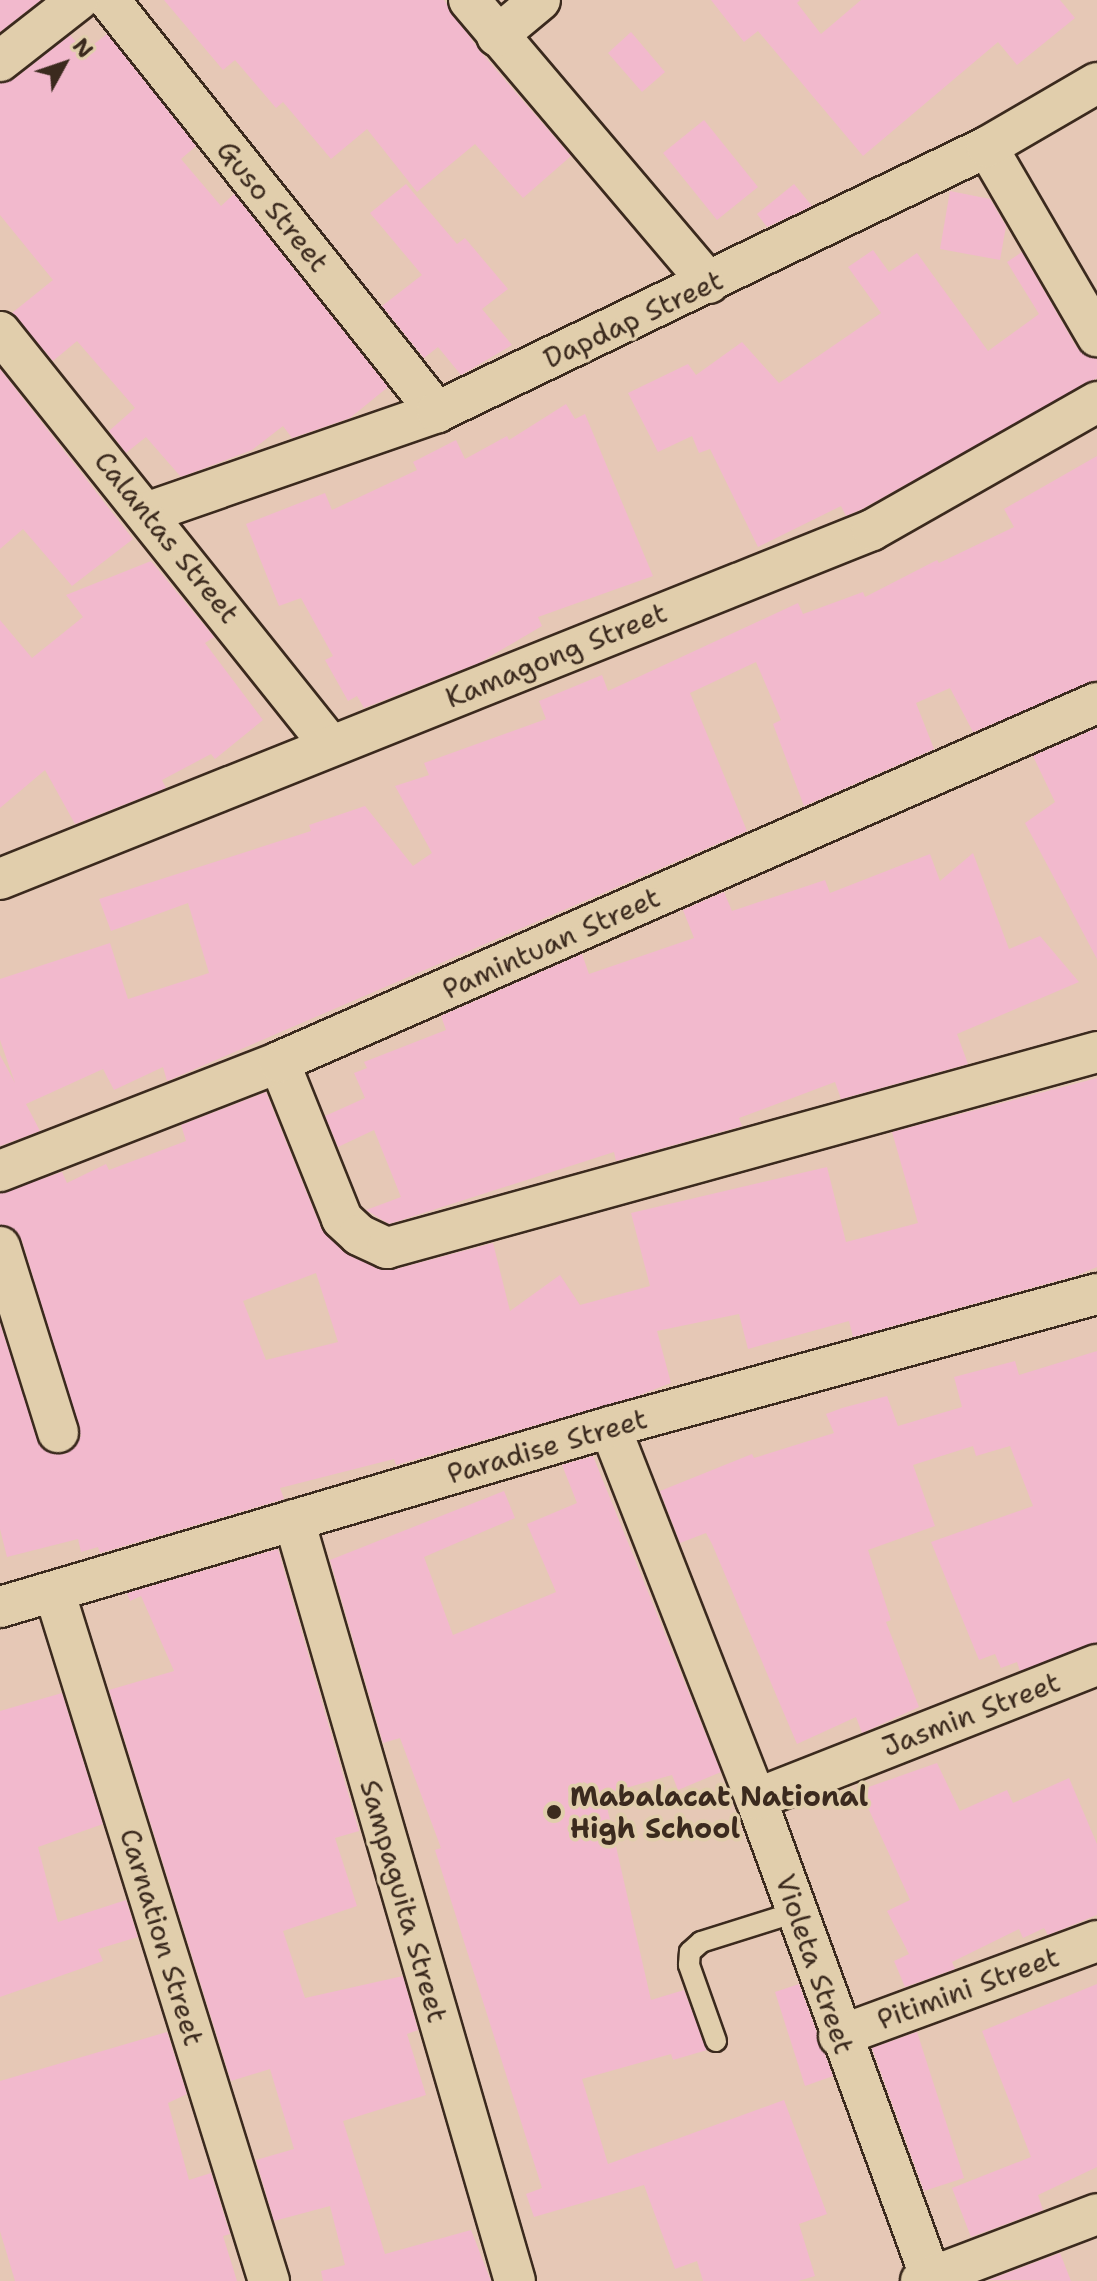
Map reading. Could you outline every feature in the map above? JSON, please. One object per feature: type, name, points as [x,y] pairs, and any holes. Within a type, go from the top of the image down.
[{"type":"street","points":[[0,61],[78,0]]},
{"type":"street","name":"Guso Street","points":[[109,0],[437,412]]},
{"type":"street","points":[[469,0],[709,283]]},
{"type":"street","points":[[497,36],[540,0]]},
{"type":"street","name":"Dapdap Street","points":[[149,512],[437,412],[987,147],[1097,83]]},
{"type":"street","points":[[987,147],[1097,336]]},
{"type":"street","name":"Calantas Street","points":[[0,332],[149,512],[330,745]]},
{"type":"street","name":"Kamagong Street","points":[[0,879],[872,530],[1097,402]]},
{"type":"street","name":"Pamintuan Street","points":[[0,1171],[279,1062],[1096,706]]},
{"type":"street","points":[[279,1062],[342,1219],[359,1235],[387,1248],[1097,1052]]},
{"type":"street","points":[[0,1247],[58,1432]]},
{"type":"street","name":"Paradise Street","points":[[0,1607],[55,1594],[610,1427],[1097,1294]]},
{"type":"street","name":"Violeta Street","points":[[610,1427],[756,1799],[926,2280]]},
{"type":"street","name":"Sampaguita Street","points":[[294,1520],[515,2281]]},
{"type":"street","name":"Carnation Street","points":[[55,1594],[269,2281]]},
{"type":"street","name":"Jasmin Street","points":[[756,1799],[1097,1665]]},
{"type":"street","name":"Pitimini Street","points":[[839,2036],[1097,1941]]},
{"type":"street","points":[[926,2280],[1097,2214]]},
{"type":"lane","points":[[716,2041],[689,1965],[690,1952],[701,1942],[796,1912]]},
{"type":"building","points":[[0,0],[41,0],[0,32]]},
{"type":"building","points":[[164,0],[444,0],[479,50],[571,156],[523,198],[475,144],[417,192],[367,129],[331,159],[283,102],[276,108],[235,60],[223,70]]},
{"type":"building","points":[[711,0],[800,0],[797,3],[821,34],[861,0],[1060,0],[1075,18],[1017,65],[998,42],[863,156],[758,31],[744,42]]},
{"type":"building","points":[[631,32],[665,72],[642,92],[608,53]]},
{"type":"building","points":[[107,34],[196,146],[181,159],[221,206],[234,194],[388,387],[350,418],[292,438],[283,426],[252,450],[181,477],[146,437],[126,453],[109,431],[135,408],[77,341],[53,361],[12,313],[53,280],[0,215],[0,83],[14,79],[70,35],[84,52]]},
{"type":"building","points":[[704,120],[758,187],[717,220],[663,153]]},
{"type":"building","points":[[406,184],[457,244],[465,238],[508,289],[482,309],[512,345],[461,375],[438,347],[424,358],[382,306],[422,275],[370,213]]},
{"type":"building","points":[[794,184],[812,206],[767,227],[757,214]]},
{"type":"building","points":[[950,191],[990,199],[1006,226],[1000,260],[940,249]]},
{"type":"building","points":[[873,250],[889,272],[917,253],[988,351],[1039,314],[1007,262],[1022,252],[1077,348],[1097,359],[1097,378],[862,509],[846,516],[841,506],[758,547],[710,449],[699,453],[692,436],[658,452],[628,393],[688,364],[696,375],[742,342],[779,383],[881,313],[848,267]]},
{"type":"building","points":[[0,369],[133,539],[72,586],[23,529],[0,549]]},
{"type":"building","points":[[566,404],[575,419],[585,414],[653,576],[538,617],[542,626],[479,663],[364,708],[357,696],[348,701],[325,660],[333,656],[301,598],[279,606],[246,524],[325,493],[332,510],[417,470],[413,462],[456,440],[465,459],[507,436],[509,440]]},
{"type":"building","points":[[1097,456],[1097,680],[973,732],[950,688],[916,703],[934,749],[804,806],[773,724],[781,720],[756,662],[690,693],[747,831],[167,1081],[163,1067],[114,1090],[103,1069],[26,1104],[40,1131],[0,1146],[0,1055],[15,1083],[0,1040],[0,979],[110,943],[128,999],[209,973],[188,903],[111,931],[99,899],[311,831],[309,825],[365,806],[413,866],[432,853],[395,786],[429,775],[424,763],[546,719],[539,701],[602,675],[608,691],[798,603],[803,614],[863,592],[865,597],[937,560],[939,563],[1014,527],[1004,509]]},
{"type":"building","points":[[151,561],[214,637],[205,643],[263,720],[215,759],[211,754],[162,780],[166,788],[75,824],[45,770],[0,808],[0,620],[32,658],[83,617],[66,595]]},
{"type":"building","points":[[1097,728],[1097,959],[1025,823],[1055,802],[1033,756]]},
{"type":"building","points":[[973,853],[1009,949],[1040,936],[1079,982],[957,1034],[968,1064],[841,1099],[835,1082],[739,1118],[742,1126],[616,1161],[614,1152],[389,1224],[366,1210],[401,1197],[374,1130],[338,1147],[325,1116],[365,1098],[354,1073],[367,1068],[364,1062],[446,1030],[441,1016],[582,954],[589,974],[694,938],[683,910],[724,892],[732,911],[825,880],[830,893],[930,854],[940,881]]},
{"type":"building","points":[[1097,1078],[1097,1267],[1078,1275],[853,1337],[849,1321],[748,1349],[739,1314],[657,1331],[671,1383],[637,1396],[396,1465],[394,1459],[280,1488],[284,1499],[100,1553],[98,1547],[81,1552],[78,1539],[7,1557],[0,1529],[0,1324],[42,1448],[66,1454],[81,1436],[22,1240],[15,1230],[0,1225],[0,1193],[62,1172],[67,1183],[106,1164],[109,1170],[186,1141],[181,1125],[266,1092],[321,1228],[344,1252],[392,1270],[493,1243],[510,1311],[560,1275],[580,1305],[650,1286],[631,1213],[827,1167],[846,1242],[918,1223],[892,1132]],"holes":[[[316,1273],[338,1342],[266,1360],[243,1301]]]},
{"type":"building","points":[[1097,1351],[1097,1643],[1020,1671],[1017,1662],[1001,1668],[995,1654],[979,1660],[931,1542],[1033,1506],[1010,1446],[976,1456],[973,1446],[913,1465],[935,1526],[868,1550],[891,1620],[886,1622],[919,1707],[862,1733],[856,1717],[797,1744],[712,1544],[706,1533],[680,1543],[660,1491],[752,1454],[754,1458],[834,1433],[826,1414],[842,1408],[887,1396],[898,1426],[962,1407],[954,1377],[1015,1361],[1019,1375]]},
{"type":"building","name":"Mabalacat National High School","points":[[593,1456],[721,1772],[678,1790],[672,1775],[604,1794],[651,2000],[684,1990],[707,2050],[673,2060],[671,2054],[582,2079],[608,2164],[784,2100],[827,2214],[799,2224],[815,2276],[798,2281],[703,2281],[697,2261],[675,2269],[644,2185],[534,2217],[526,2194],[542,2188],[435,1850],[441,1848],[400,1738],[383,1743],[330,1560],[504,1491],[515,1518],[424,1557],[453,1635],[556,1592],[527,1524],[577,1503],[562,1465]]},
{"type":"building","points":[[278,1549],[359,1831],[335,1838],[357,1906],[283,1931],[305,1998],[403,1976],[418,2030],[407,2034],[426,2095],[343,2121],[385,2254],[471,2230],[491,2281],[323,2281],[321,2271],[345,2265],[330,2206],[274,2221],[256,2160],[294,2149],[270,2069],[231,2081],[109,1690],[174,1671],[141,1596],[130,1601],[127,1593]]},
{"type":"building","points":[[62,1693],[103,1824],[38,1847],[58,1922],[126,1900],[138,1937],[98,1949],[103,1961],[0,1997],[0,1711]]},
{"type":"building","points":[[937,1763],[960,1811],[1007,1790],[1013,1803],[1069,1778],[1097,1844],[1097,1915],[1048,1935],[1044,1928],[1023,1938],[1019,1929],[952,1962],[955,1969],[905,1987],[894,1961],[909,1954],[887,1911],[910,1900],[860,1790]]},
{"type":"building","points":[[799,1984],[833,2076],[805,2086],[775,1992]]},
{"type":"building","points":[[1097,1984],[1097,2167],[1038,2195],[1043,2210],[971,2237],[952,2188],[1031,2157],[982,2031]]},
{"type":"building","points":[[167,2032],[187,2094],[168,2103],[189,2180],[211,2173],[230,2234],[223,2236],[237,2281],[15,2281],[0,2231],[0,2081]]},
{"type":"building","points":[[917,2032],[964,2178],[924,2191],[872,2048]]},
{"type":"building","points":[[1060,2253],[1071,2281],[988,2280]]},
{"type":"place","name":"Mabalacat National High School","points":[[554,1812]]}]
